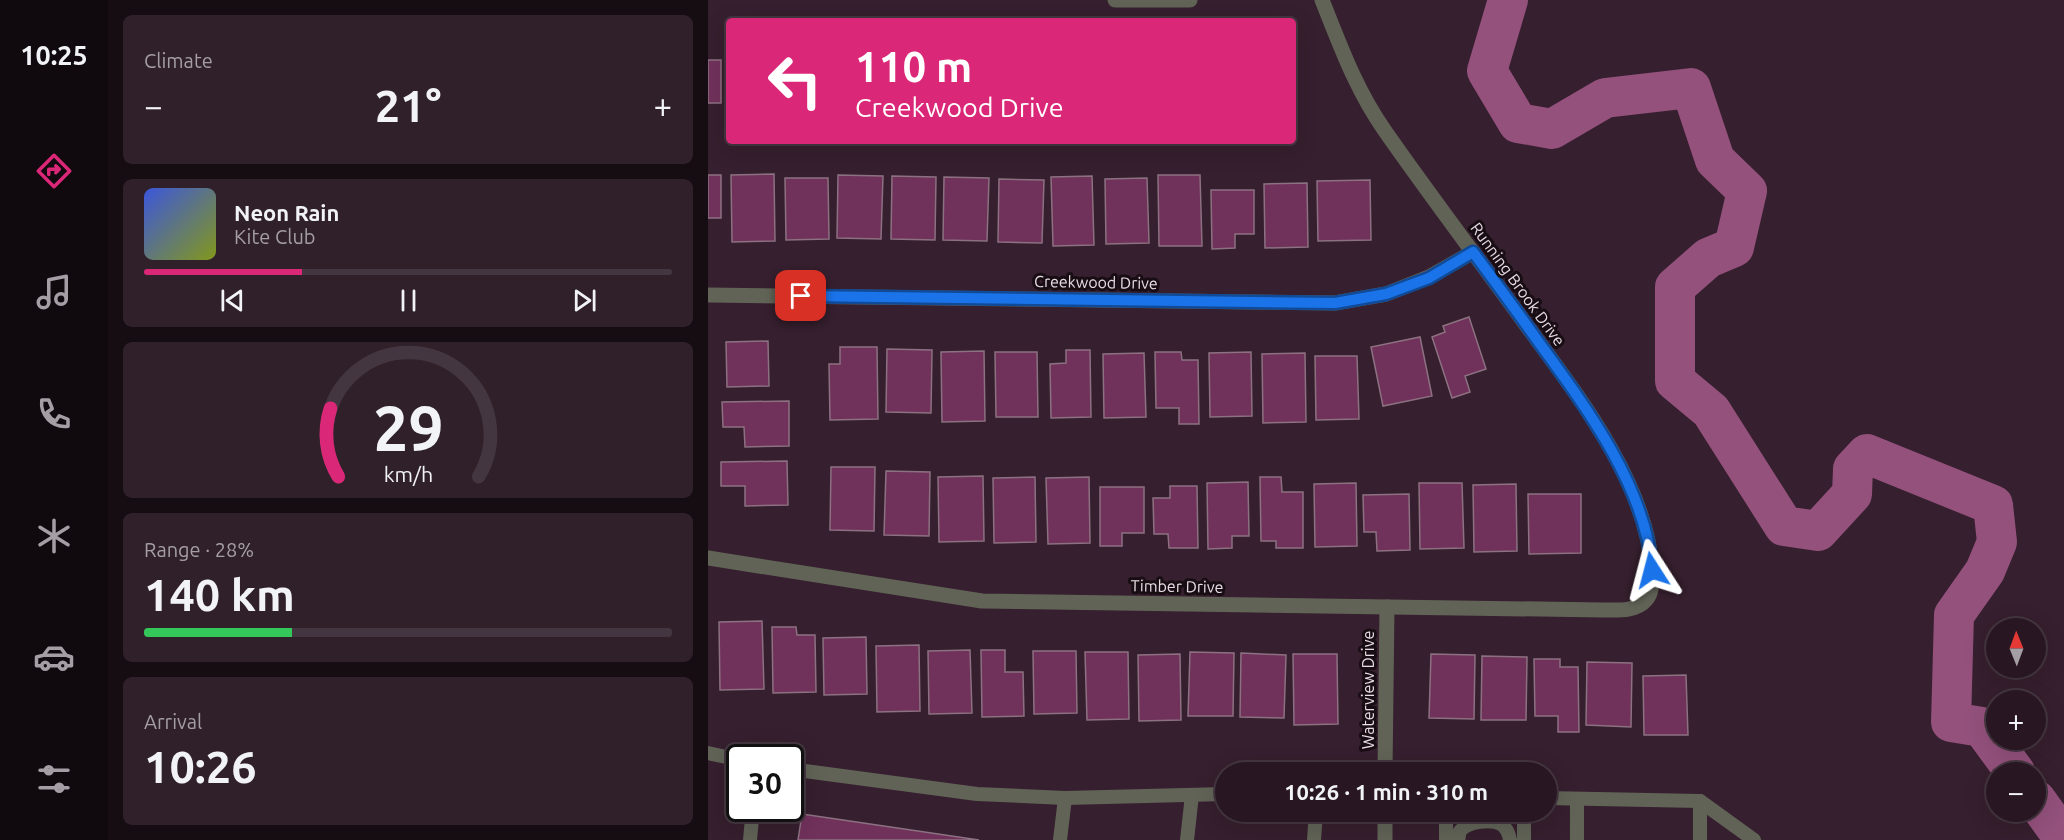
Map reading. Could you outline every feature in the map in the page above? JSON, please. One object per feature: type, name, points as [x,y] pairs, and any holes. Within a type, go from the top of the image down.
[{"type":"street","points":[[1115,0],[1190,0]]},
{"type":"street","name":"Running Brook Drive","points":[[1322,0],[1353,79],[1383,129],[1581,400],[1619,465],[1640,514],[1651,556],[1652,584],[1646,600]]},
{"type":"street","name":"Creekwood Drive","points":[[708,295],[1335,303],[1386,294],[1429,278],[1473,252]]},
{"type":"street","name":"Timber Drive","points":[[708,558],[982,601],[1603,610],[1632,609],[1646,600]]},
{"type":"street","name":"Waterview Drive","points":[[1385,762],[1386,607]]},
{"type":"street","points":[[1385,822],[1385,840]]},
{"type":"lane","points":[[708,753],[726,757]]},
{"type":"lane","points":[[804,771],[977,794],[1065,798],[1215,794]]},
{"type":"lane","points":[[1187,840],[1192,795]]},
{"type":"lane","points":[[1060,840],[1065,798]]},
{"type":"lane","points":[[1557,798],[1700,801],[1754,840]]},
{"type":"lane","points":[[1577,799],[1577,840]]},
{"type":"lane","points":[[1700,801],[1700,840]]},
{"type":"lane","points":[[750,840],[752,822]]},
{"type":"lane","points":[[1314,840],[1315,822]]},
{"type":"lane","points":[[1446,822],[1446,840]]},
{"type":"lane","points":[[1458,840],[1461,831],[1472,823],[1487,822],[1500,824],[1509,832],[1510,840]]},
{"type":"lane","points":[[1524,822],[1524,840]]},
{"type":"building","points":[[708,60],[721,60],[721,103],[708,103]]},
{"type":"building","points":[[774,174],[775,241],[732,242],[731,175]]},
{"type":"building","points":[[708,175],[721,175],[721,218],[708,218]]},
{"type":"building","points":[[838,175],[883,176],[881,239],[837,238]]},
{"type":"building","points":[[1158,175],[1200,175],[1202,246],[1159,246]]},
{"type":"building","points":[[892,176],[936,177],[935,240],[891,239]]},
{"type":"building","points":[[1092,176],[1094,245],[1053,246],[1051,177]]},
{"type":"building","points":[[944,177],[989,178],[987,241],[943,240]]},
{"type":"building","points":[[785,178],[828,178],[829,239],[786,240]]},
{"type":"building","points":[[1147,178],[1149,243],[1106,244],[1105,179]]},
{"type":"building","points":[[999,179],[1044,180],[1042,243],[998,242]]},
{"type":"building","points":[[1370,180],[1371,240],[1318,241],[1317,181]]},
{"type":"building","points":[[1307,183],[1308,247],[1265,248],[1264,184]]},
{"type":"building","points":[[1211,190],[1254,190],[1254,234],[1235,234],[1235,248],[1212,249]]},
{"type":"building","points":[[1469,317],[1486,369],[1465,376],[1470,392],[1452,398],[1432,337],[1445,332],[1443,326]]},
{"type":"building","points":[[1420,337],[1432,396],[1383,406],[1371,347]]},
{"type":"building","points":[[768,341],[769,386],[727,387],[726,342]]},
{"type":"building","points":[[840,347],[877,347],[878,419],[830,420],[829,364],[840,364]]},
{"type":"building","points":[[887,349],[932,350],[931,413],[886,412]]},
{"type":"building","points":[[1066,350],[1090,350],[1091,417],[1051,418],[1050,364],[1066,363]]},
{"type":"building","points":[[984,351],[985,421],[942,422],[941,352]]},
{"type":"building","points":[[995,352],[1037,352],[1038,417],[996,417]]},
{"type":"building","points":[[1155,352],[1181,352],[1182,360],[1198,360],[1199,424],[1179,424],[1179,408],[1156,408]]},
{"type":"building","points":[[1251,352],[1252,416],[1210,417],[1209,353]]},
{"type":"building","points":[[1144,353],[1146,417],[1104,418],[1103,354]]},
{"type":"building","points":[[1305,353],[1306,422],[1263,423],[1262,354]]},
{"type":"building","points":[[1315,356],[1357,356],[1359,419],[1316,420]]},
{"type":"building","points":[[789,401],[789,446],[745,447],[744,427],[723,427],[722,402]]},
{"type":"building","points":[[787,461],[788,505],[745,506],[745,486],[721,486],[721,462]]},
{"type":"building","points":[[831,467],[875,467],[874,531],[830,530]]},
{"type":"building","points":[[886,471],[930,472],[929,536],[884,535]]},
{"type":"building","points":[[983,476],[984,541],[939,542],[938,477]]},
{"type":"building","points":[[1035,477],[1036,542],[994,543],[993,478]]},
{"type":"building","points":[[1089,477],[1090,543],[1048,544],[1046,478]]},
{"type":"building","points":[[1260,477],[1281,477],[1282,492],[1303,492],[1303,548],[1276,548],[1276,541],[1261,541]]},
{"type":"building","points":[[1248,482],[1249,536],[1232,536],[1232,548],[1208,549],[1207,483]]},
{"type":"building","points":[[1356,483],[1357,546],[1315,547],[1314,484]]},
{"type":"building","points":[[1419,483],[1462,483],[1464,548],[1420,549]]},
{"type":"building","points":[[1516,484],[1517,551],[1474,552],[1473,485]]},
{"type":"building","points":[[1170,486],[1197,486],[1198,548],[1169,548],[1168,534],[1154,534],[1153,498],[1170,498]]},
{"type":"building","points":[[1100,487],[1144,487],[1144,533],[1122,533],[1122,546],[1100,546]]},
{"type":"building","points":[[1409,494],[1410,550],[1377,551],[1376,532],[1364,532],[1363,495]]},
{"type":"building","points":[[1528,494],[1581,494],[1581,553],[1529,554]]},
{"type":"building","points":[[762,621],[764,689],[720,690],[719,622]]},
{"type":"building","points":[[772,627],[796,627],[797,635],[815,635],[816,692],[773,693]]},
{"type":"building","points":[[866,637],[867,694],[824,695],[823,638]]},
{"type":"building","points":[[919,645],[920,711],[877,712],[876,646]]},
{"type":"building","points":[[970,650],[972,713],[929,714],[928,651]]},
{"type":"building","points":[[981,650],[1005,650],[1005,672],[1023,672],[1024,716],[982,717]]},
{"type":"building","points":[[1033,651],[1076,651],[1077,713],[1034,714]]},
{"type":"building","points":[[1085,652],[1128,652],[1129,719],[1087,720]]},
{"type":"building","points":[[1190,652],[1234,653],[1233,716],[1188,716]]},
{"type":"building","points":[[1241,653],[1286,655],[1284,718],[1240,717]]},
{"type":"building","points":[[1180,654],[1181,720],[1139,721],[1138,655]]},
{"type":"building","points":[[1293,654],[1337,654],[1338,724],[1294,725]]},
{"type":"building","points":[[1431,654],[1475,655],[1474,719],[1429,718]]},
{"type":"building","points":[[1482,656],[1527,657],[1526,720],[1481,720]]},
{"type":"building","points":[[1534,659],[1560,659],[1560,667],[1578,667],[1579,732],[1558,732],[1558,716],[1535,716]]},
{"type":"building","points":[[1587,662],[1632,663],[1631,727],[1586,725]]},
{"type":"building","points":[[1686,675],[1688,735],[1644,735],[1643,676]]},
{"type":"building","points":[[804,814],[979,840],[798,840]]},
{"type":"waterway","points":[[1508,0],[1487,71],[1518,123],[1552,129],[1605,98],[1691,88],[1715,160],[1747,191],[1734,247],[1708,258],[1675,287],[1675,381],[1711,411],[1784,526],[1818,531],[1852,494],[1853,469],[1867,454],[1993,505],[1997,542],[1985,571],[1954,615],[1951,722],[1982,727],[2008,762]]},
{"type":"waterway","points":[[2046,814],[2059,832],[2064,833]]},
{"type":"route","points":[[801,296],[1335,303],[1386,294],[1429,278],[1473,252],[1581,400],[1619,465],[1640,514],[1651,556],[1652,570]]}]
